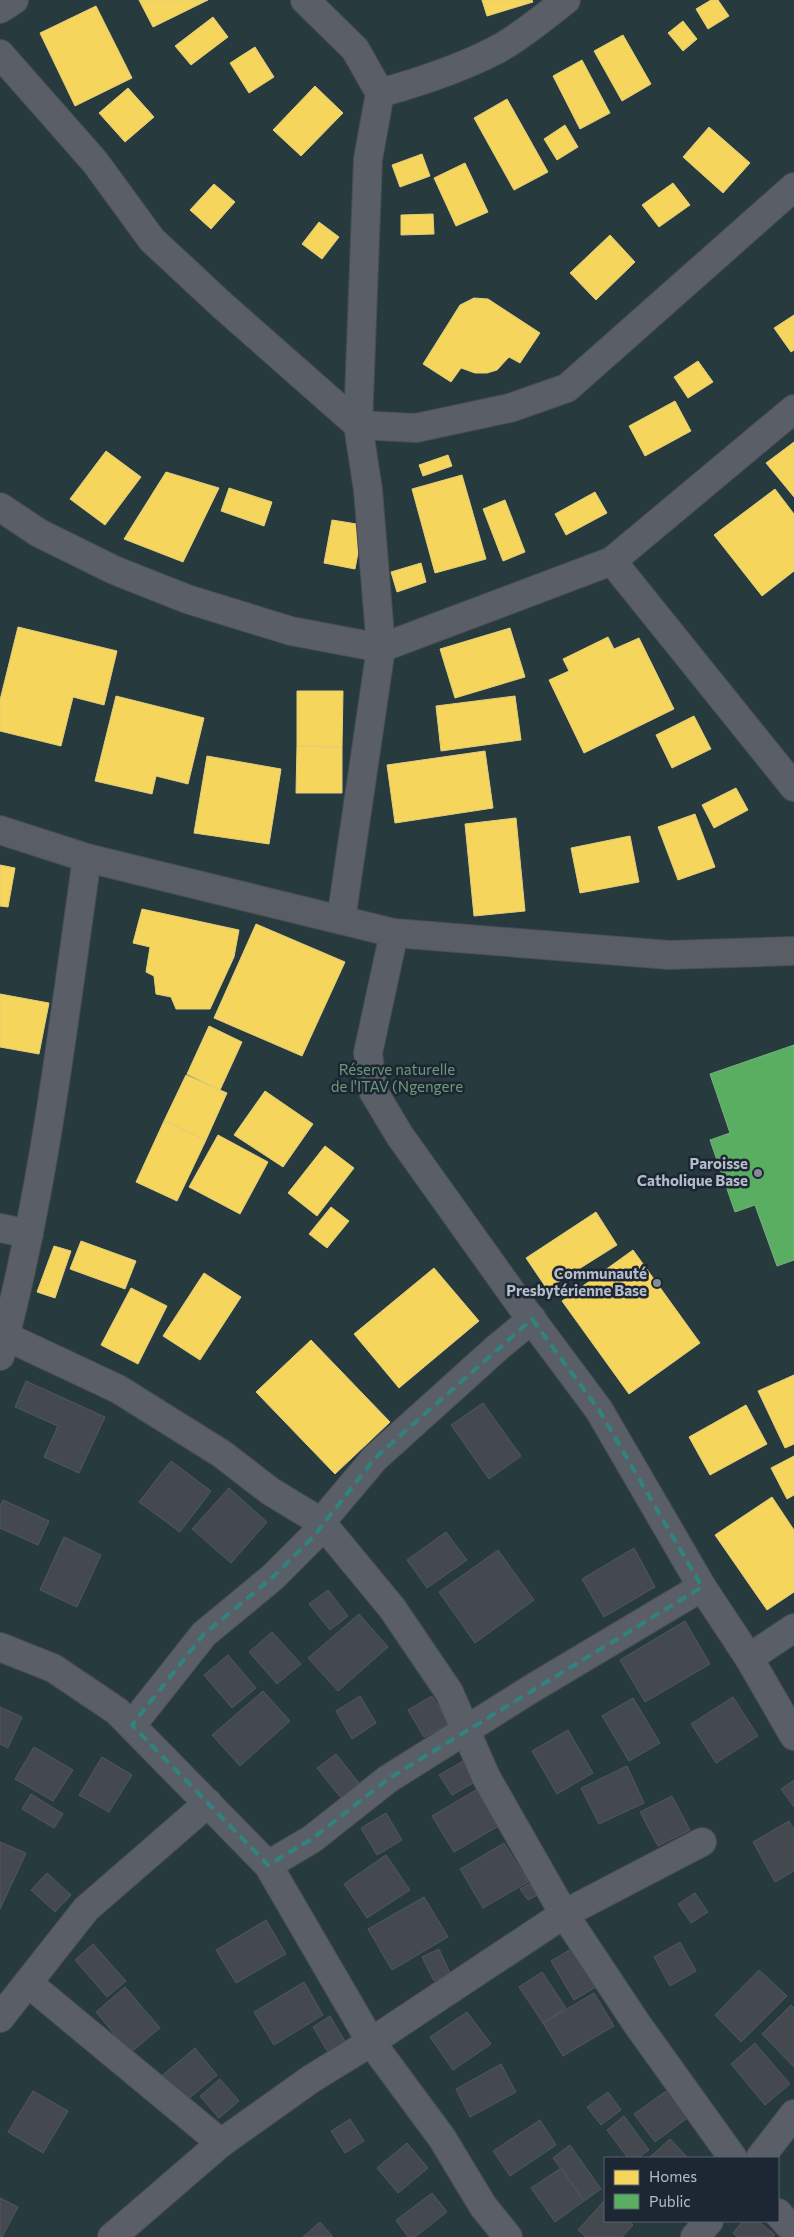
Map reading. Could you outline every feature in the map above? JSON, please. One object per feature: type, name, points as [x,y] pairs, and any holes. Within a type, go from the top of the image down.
[{"type":"street","points":[[0,9],[14,0]]},
{"type":"street","points":[[305,0],[355,49],[380,93],[368,159],[358,425],[368,490],[381,648],[341,920]]},
{"type":"street","points":[[380,93],[423,81],[499,49],[566,0]]},
{"type":"street","points":[[0,54],[96,162],[152,240],[223,306],[358,425],[416,428],[510,408],[567,388],[794,187]]},
{"type":"street","points":[[0,507],[39,533],[114,570],[187,598],[291,632],[381,648],[612,560],[794,409]]},
{"type":"street","points":[[612,560],[794,787]]},
{"type":"street","points":[[0,830],[87,858],[394,933],[669,955],[794,951]]},
{"type":"street","points":[[87,858],[58,1063],[29,1234],[3,1346],[118,1389],[222,1454],[270,1491],[321,1522],[392,1608],[449,1692],[486,1777],[564,1914],[637,2024],[732,2157]]},
{"type":"street","points":[[394,933],[368,1053],[373,1091],[400,1136],[599,1410],[702,1587],[748,1658],[794,1736]]},
{"type":"street","points":[[0,1228],[29,1234]]},
{"type":"street","points":[[132,1724],[204,1634],[273,1577],[314,1536],[321,1522],[375,1458],[532,1319]]},
{"type":"street","points":[[268,1865],[312,1839],[388,1779],[465,1730],[702,1587]]},
{"type":"street","points":[[748,1658],[794,1628]]},
{"type":"street","points":[[0,1647],[53,1668],[117,1710],[268,1865],[371,2042],[442,2138],[483,2206],[508,2237]]},
{"type":"street","points":[[0,2018],[86,1909],[208,1803]]},
{"type":"street","points":[[112,2237],[221,2143],[311,2079],[371,2042],[564,1914],[702,1842]]},
{"type":"street","points":[[28,1983],[221,2143]]},
{"type":"street","points":[[761,2157],[794,2114]]},
{"type":"street","points":[[779,2214],[794,2231]]},
{"type":"street","points":[[695,2237],[708,2222]]},
{"type":"highlighted area","points":[[532,1319],[599,1410],[702,1587],[388,1779],[312,1839],[268,1865],[132,1725],[204,1634],[273,1577],[314,1536],[375,1458]]},
{"type":"green space","name":"Réserve naturelle de l'ITAV (Ngengere","points":[[0,0],[794,0],[794,2237],[0,2237]]},
{"type":"building: Homes","points":[[139,0],[208,0],[153,27]]},
{"type":"building: Homes","points":[[482,0],[532,0],[533,2],[487,16]]},
{"type":"building: Homes","points":[[711,0],[718,0],[729,16],[708,29],[696,9]]},
{"type":"building: Homes","points":[[96,6],[132,78],[75,106],[40,33]]},
{"type":"building: Homes","points":[[213,17],[228,37],[191,65],[175,46]]},
{"type":"building: Homes","points":[[683,21],[697,39],[683,51],[668,33]]},
{"type":"building: Homes","points":[[623,35],[651,84],[622,101],[594,51]]},
{"type":"building: Homes","points":[[255,47],[274,77],[249,93],[230,63]]},
{"type":"building: Homes","points":[[582,60],[610,113],[580,129],[553,76]]},
{"type":"building: Homes","points":[[315,86],[343,113],[301,156],[273,130]]},
{"type":"building: Homes","points":[[128,88],[154,117],[125,142],[99,113]]},
{"type":"building: Homes","points":[[507,99],[548,172],[514,190],[474,118]]},
{"type":"building: Homes","points":[[565,125],[578,147],[557,160],[544,139]]},
{"type":"building: Homes","points":[[709,127],[750,163],[723,193],[683,157]]},
{"type":"building: Homes","points":[[422,154],[430,176],[400,187],[392,165]]},
{"type":"building: Homes","points":[[465,163],[488,212],[456,226],[434,178]]},
{"type":"building: Homes","points":[[673,183],[690,205],[659,227],[642,205]]},
{"type":"building: Homes","points":[[214,184],[235,202],[211,229],[190,210]]},
{"type":"building: Homes","points":[[433,214],[434,234],[401,235],[401,215]]},
{"type":"building: Homes","points":[[319,222],[339,237],[322,259],[302,244]]},
{"type":"building: Homes","points":[[610,235],[635,262],[596,300],[570,273]]},
{"type":"building: Homes","points":[[474,298],[488,299],[540,333],[520,363],[509,357],[497,370],[487,373],[475,373],[461,368],[451,382],[423,364],[460,305]]},
{"type":"building: Homes","points":[[794,315],[794,350],[791,352],[774,328]]},
{"type":"building: Homes","points":[[698,361],[713,382],[688,398],[674,377]]},
{"type":"building: Homes","points":[[675,401],[691,431],[645,456],[629,426]]},
{"type":"building: Homes","points":[[794,442],[794,497],[766,463]]},
{"type":"building: Homes","points":[[106,451],[141,477],[105,525],[70,499]]},
{"type":"building: Homes","points":[[448,455],[452,466],[423,476],[419,465]]},
{"type":"building: Homes","points":[[166,472],[219,488],[183,562],[124,539]]},
{"type":"building: Homes","points":[[462,475],[486,559],[435,573],[412,489]]},
{"type":"building: Homes","points":[[229,488],[272,502],[264,526],[221,511]]},
{"type":"building: Homes","points":[[775,489],[794,514],[794,571],[762,596],[714,535]]},
{"type":"building: Homes","points":[[595,492],[607,513],[566,535],[555,514]]},
{"type":"building: Homes","points":[[505,500],[525,552],[503,561],[483,509]]},
{"type":"building: Homes","points":[[332,520],[363,525],[355,569],[324,563]]},
{"type":"building: Homes","points":[[421,563],[426,582],[397,592],[391,572]]},
{"type":"building: Homes","points":[[18,627],[117,651],[104,705],[73,697],[61,746],[0,731],[0,700]]},
{"type":"building: Homes","points":[[510,628],[525,677],[455,698],[440,649]]},
{"type":"building: Homes","points":[[608,637],[614,649],[639,638],[674,709],[584,753],[549,680],[569,671],[563,659]]},
{"type":"building: Homes","points":[[297,691],[343,691],[342,747],[297,746]]},
{"type":"building: Homes","points":[[116,696],[204,718],[188,784],[156,776],[152,794],[95,781]]},
{"type":"building: Homes","points":[[515,696],[521,740],[441,751],[436,706]]},
{"type":"building: Homes","points":[[694,716],[711,749],[672,768],[656,735]]},
{"type":"building: Homes","points":[[297,746],[342,747],[342,793],[296,793]]},
{"type":"building: Homes","points":[[485,751],[493,808],[395,823],[387,765]]},
{"type":"building: Homes","points":[[207,756],[281,769],[269,844],[194,833]]},
{"type":"building: Homes","points":[[736,788],[748,810],[714,828],[702,805]]},
{"type":"building: Homes","points":[[695,814],[715,867],[678,880],[658,827]]},
{"type":"building: Homes","points":[[516,818],[525,911],[474,916],[465,824]]},
{"type":"building: Homes","points":[[630,836],[639,882],[580,893],[571,848]]},
{"type":"building: Homes","points":[[0,865],[15,868],[8,907],[0,906]]},
{"type":"building: Homes","points":[[142,909],[239,930],[234,957],[210,1009],[176,1009],[171,997],[156,994],[154,976],[146,972],[150,947],[133,943]]},
{"type":"building: Homes","points":[[256,924],[345,962],[302,1056],[214,1018]]},
{"type":"building: Homes","points":[[0,994],[49,1003],[39,1054],[0,1047]]},
{"type":"building: Homes","points":[[209,1026],[242,1042],[220,1090],[187,1074]]},
{"type":"building: Homes","points":[[186,1075],[227,1093],[206,1140],[164,1121]]},
{"type":"building: Homes","points":[[265,1091],[313,1124],[283,1167],[234,1135]]},
{"type":"building: Homes","points":[[164,1121],[206,1140],[177,1201],[136,1182]]},
{"type":"building: Homes","points":[[218,1135],[268,1162],[240,1214],[189,1187]]},
{"type":"building: Homes","points":[[325,1146],[354,1168],[317,1216],[288,1193]]},
{"type":"building: Homes","points":[[331,1207],[349,1221],[327,1248],[309,1234]]},
{"type":"building: Homes","points":[[596,1212],[617,1245],[547,1289],[526,1258]]},
{"type":"building: Homes","points":[[81,1241],[136,1261],[125,1289],[70,1269]]},
{"type":"building: Homes","points":[[54,1246],[71,1251],[55,1298],[37,1292]]},
{"type":"building: Homes","points":[[633,1250],[700,1343],[629,1394],[562,1301]]},
{"type":"building: Homes","points":[[434,1268],[479,1321],[399,1388],[354,1334]]},
{"type":"building: Homes","points":[[204,1273],[241,1297],[200,1360],[163,1336]]},
{"type":"building: Homes","points":[[131,1288],[167,1306],[138,1364],[101,1345]]},
{"type":"building: Homes","points":[[311,1340],[390,1422],[335,1474],[256,1392]]},
{"type":"building: Homes","points":[[794,1375],[794,1444],[785,1448],[758,1391]]},
{"type":"building: Homes","points":[[746,1405],[767,1444],[710,1475],[689,1437]]},
{"type":"building: Homes","points":[[794,1456],[794,1495],[787,1499],[771,1468]]},
{"type":"building: Homes","points":[[772,1497],[794,1530],[794,1592],[767,1610],[715,1535]]},
{"type":"building: Public","name":"Paroisse Catholique Base","points":[[794,1045],[794,1260],[777,1266],[755,1205],[735,1212],[710,1140],[730,1133],[710,1074]]},
{"type":"building: Other","points":[[26,1381],[105,1417],[79,1473],[44,1457],[58,1426],[15,1407]]},
{"type":"building: Other","points":[[483,1403],[521,1456],[489,1479],[451,1425]]},
{"type":"building: Other","points":[[171,1461],[211,1491],[180,1532],[139,1502]]},
{"type":"building: Other","points":[[229,1488],[267,1522],[231,1563],[192,1529]]},
{"type":"building: Other","points":[[3,1500],[49,1521],[38,1545],[0,1528],[0,1507]]},
{"type":"building: Other","points":[[446,1532],[467,1560],[427,1588],[407,1560]]},
{"type":"building: Other","points":[[64,1537],[101,1555],[77,1607],[40,1590]]},
{"type":"building: Other","points":[[634,1548],[655,1587],[604,1617],[582,1579]]},
{"type":"building: Other","points":[[498,1550],[534,1600],[475,1643],[439,1592]]},
{"type":"building: Other","points":[[328,1590],[348,1616],[330,1630],[309,1604]]},
{"type":"building: Other","points":[[359,1614],[388,1647],[338,1691],[308,1658]]},
{"type":"building: Other","points":[[685,1621],[710,1664],[645,1702],[620,1660]]},
{"type":"building: Other","points":[[272,1632],[301,1664],[277,1684],[249,1652]]},
{"type":"building: Other","points":[[228,1655],[256,1688],[232,1708],[204,1675]]},
{"type":"building: Other","points":[[263,1691],[290,1721],[240,1766],[212,1735]]},
{"type":"building: Other","points":[[360,1696],[376,1723],[352,1739],[336,1711]]},
{"type":"building: Other","points":[[432,1696],[448,1724],[424,1737],[408,1710]]},
{"type":"building: Other","points":[[733,1697],[758,1736],[716,1763],[691,1724]]},
{"type":"building: Other","points":[[633,1698],[660,1743],[629,1761],[602,1716]]},
{"type":"building: Other","points":[[0,1707],[22,1717],[8,1748],[0,1744]]},
{"type":"building: Other","points":[[568,1730],[593,1773],[557,1794],[532,1751]]},
{"type":"building: Other","points":[[34,1747],[73,1770],[53,1801],[15,1779]]},
{"type":"building: Other","points":[[336,1754],[359,1783],[341,1798],[317,1768]]},
{"type":"building: Other","points":[[102,1757],[132,1775],[109,1812],[79,1795]]},
{"type":"building: Other","points":[[465,1760],[477,1781],[452,1795],[439,1775]]},
{"type":"building: Other","points":[[627,1766],[644,1803],[599,1824],[581,1788]]},
{"type":"building: Other","points":[[794,1780],[794,1807],[781,1789]]},
{"type":"building: Other","points":[[481,1787],[502,1824],[454,1852],[432,1816]]},
{"type":"building: Other","points":[[31,1794],[63,1814],[54,1828],[22,1809]]},
{"type":"building: Other","points":[[672,1796],[690,1830],[658,1846],[640,1812]]},
{"type":"building: Other","points":[[386,1813],[402,1840],[377,1855],[361,1828]]},
{"type":"building: Other","points":[[789,1821],[794,1829],[794,1871],[775,1882],[753,1842]]},
{"type":"building: Other","points":[[0,1842],[26,1853],[0,1909]]},
{"type":"building: Other","points":[[504,1843],[528,1882],[483,1908],[460,1869]]},
{"type":"building: Other","points":[[386,1855],[410,1890],[367,1918],[344,1884]]},
{"type":"building: Other","points":[[47,1873],[71,1895],[55,1912],[31,1890]]},
{"type":"building: Other","points":[[532,1882],[539,1894],[528,1900],[520,1889]]},
{"type":"building: Other","points":[[695,1893],[708,1912],[691,1923],[678,1904]]},
{"type":"building: Other","points":[[424,1897],[448,1937],[392,1970],[368,1929]]},
{"type":"building: Other","points":[[266,1920],[286,1954],[236,1983],[216,1950]]},
{"type":"building: Other","points":[[680,1942],[696,1971],[670,1986],[654,1957]]},
{"type":"building: Other","points":[[93,1944],[126,1981],[107,1997],[75,1960]]},
{"type":"building: Other","points":[[573,1948],[596,1987],[574,2000],[551,1961]]},
{"type":"building: Other","points":[[439,1949],[450,1973],[434,1981],[422,1957]]},
{"type":"building: Other","points":[[759,1970],[787,1996],[741,2042],[715,2015]]},
{"type":"building: Other","points":[[542,1972],[566,2008],[543,2023],[519,1987]]},
{"type":"building: Other","points":[[304,1982],[323,2015],[274,2045],[254,2012]]},
{"type":"building: Other","points":[[125,1987],[160,2028],[130,2053],[96,2012]]},
{"type":"building: Other","points":[[594,1993],[614,2026],[563,2056],[543,2023]]},
{"type":"building: Other","points":[[791,2005],[794,2008],[794,2067],[762,2034]]},
{"type":"building: Other","points":[[467,2012],[491,2044],[453,2070],[430,2037]]},
{"type":"building: Other","points":[[330,2016],[346,2043],[329,2054],[313,2027]]},
{"type":"building: Other","points":[[755,2043],[790,2084],[765,2105],[731,2064]]},
{"type":"building: Other","points":[[195,2048],[217,2075],[181,2105],[159,2078]]},
{"type":"building: Other","points":[[501,2064],[516,2092],[470,2117],[456,2089]]},
{"type":"building: Other","points":[[220,2079],[239,2101],[219,2118],[200,2096]]},
{"type":"building: Other","points":[[669,2089],[690,2116],[655,2142],[634,2114]]},
{"type":"building: Other","points":[[33,2091],[68,2111],[43,2153],[8,2132]]},
{"type":"building: Other","points":[[608,2092],[621,2110],[601,2125],[587,2107]]},
{"type":"building: Other","points":[[624,2116],[649,2150],[639,2157],[627,2157],[607,2130]]},
{"type":"building: Other","points":[[350,2119],[364,2141],[345,2153],[331,2131]]},
{"type":"building: Other","points":[[540,2120],[556,2145],[510,2176],[493,2151]]},
{"type":"building: Other","points":[[670,2139],[687,2157],[650,2157]]},
{"type":"building: Other","points":[[407,2143],[428,2168],[398,2193],[377,2168]]},
{"type":"building: Other","points":[[570,2145],[601,2189],[584,2201],[553,2158]]},
{"type":"building: Other","points":[[561,2168],[584,2201],[555,2222],[531,2188]]},
{"type":"building: Other","points":[[432,2193],[447,2212],[415,2237],[408,2237],[396,2220]]},
{"type":"building: Other","points":[[0,2198],[18,2207],[2,2237],[0,2237]]},
{"type":"building: Other","points":[[604,2201],[604,2222],[630,2222],[633,2225],[622,2237],[586,2237],[578,2230]]},
{"type":"building: Other","points":[[320,2222],[333,2237],[303,2237]]},
{"type":"building: Other","points":[[742,2222],[759,2222],[775,2235],[773,2237],[737,2237],[733,2233]]},
{"type":"place","name":"Paroisse Catholique Base","points":[[758,1173]]},
{"type":"place","name":"Communauté Presbytérienne Base","points":[[657,1283]]}]
